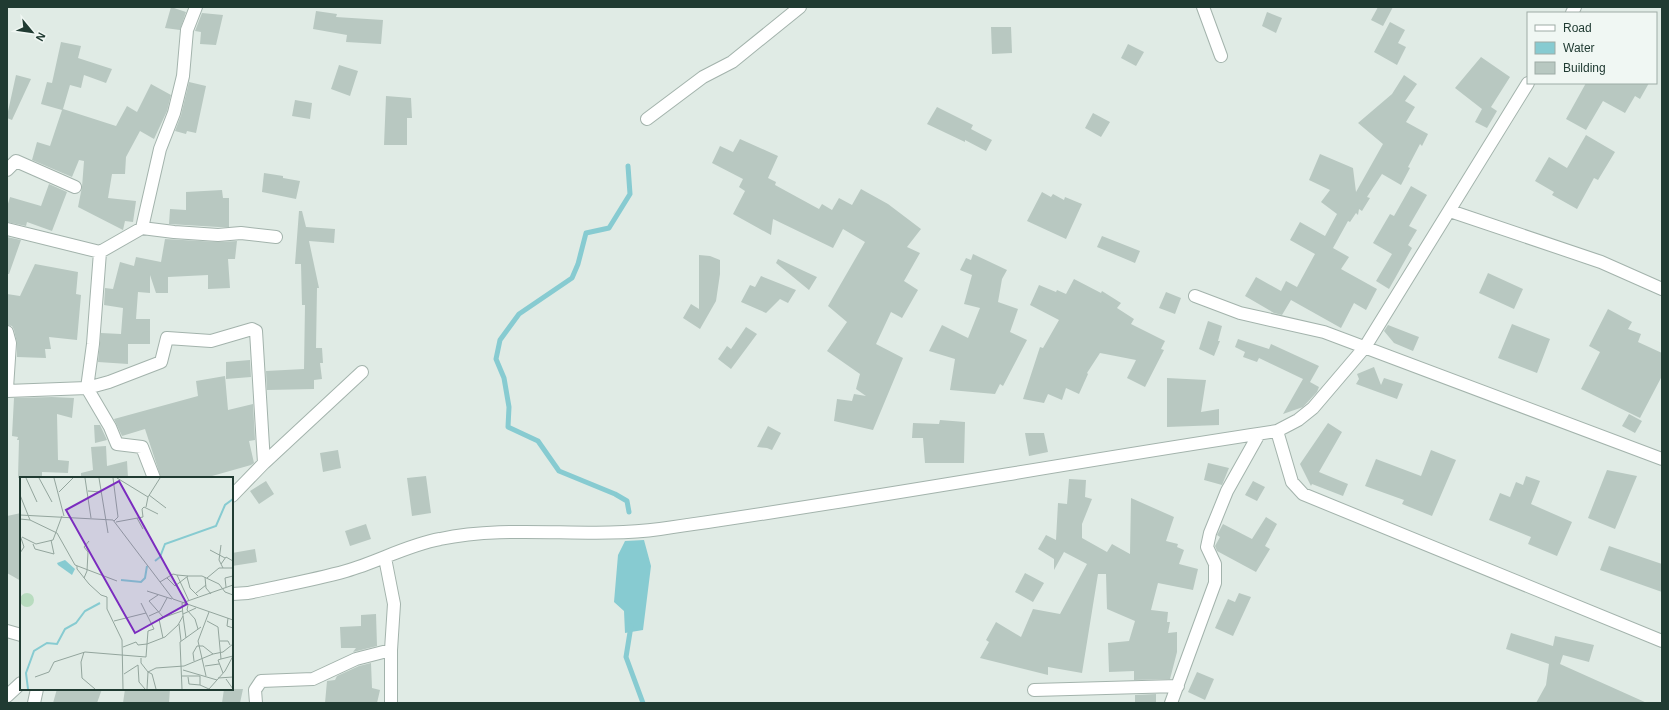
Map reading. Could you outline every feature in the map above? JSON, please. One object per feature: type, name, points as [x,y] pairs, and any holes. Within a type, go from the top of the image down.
[{"type":"street","points":[[142,228],[160,149],[174,112],[183,76],[187,30],[196,7]]},
{"type":"street","points":[[647,119],[703,77],[732,62],[800,7]]},
{"type":"street","points":[[1203,7],[1221,56]]},
{"type":"street","points":[[233,594],[248,593],[346,571],[385,558],[404,549],[437,539],[471,534],[655,530],[903,492],[1276,431],[1298,420],[1314,408],[1365,347],[1527,84]]},
{"type":"street","points":[[7,170],[16,161],[75,187]]},
{"type":"street","points":[[1450,211],[1601,262],[1662,289]]},
{"type":"street","points":[[7,229],[100,252],[142,228],[181,233],[218,235],[241,233],[276,237]]},
{"type":"street","points":[[100,252],[94,344],[87,388],[110,427],[117,444],[142,447],[154,477]]},
{"type":"street","points":[[1194,296],[1240,313],[1324,332],[1662,459]]},
{"type":"street","points":[[7,332],[10,343],[7,389],[87,388],[109,382],[161,362],[167,338],[211,341],[233,333],[256,331],[264,463]]},
{"type":"street","points":[[233,495],[264,463],[362,372]]},
{"type":"street","points":[[1276,431],[1292,482],[1296,489],[1303,494],[1662,641]]},
{"type":"street","points":[[1171,703],[1215,583],[1215,564],[1207,546],[1210,532],[1227,491],[1259,434]]},
{"type":"street","points":[[385,558],[394,604],[391,650],[391,703]]},
{"type":"street","points":[[7,631],[20,635]]},
{"type":"street","points":[[256,703],[255,690],[260,681],[313,679],[356,659],[391,650]]},
{"type":"street","points":[[7,696],[20,684]]},
{"type":"street","points":[[1034,690],[1178,686]]},
{"type":"street","points":[[34,703],[37,690]]},
{"type":"water","points":[[644,540],[651,566],[643,630],[625,633],[624,611],[614,602],[618,555],[625,541]]},
{"type":"building","points":[[171,7],[186,12],[180,30],[165,28]]},
{"type":"building","points":[[1378,7],[1393,7],[1383,26],[1371,20]]},
{"type":"building","points":[[316,11],[337,14],[336,17],[383,20],[381,44],[346,42],[347,35],[313,29]]},
{"type":"building","points":[[1267,12],[1282,18],[1276,33],[1262,26]]},
{"type":"building","points":[[202,13],[223,15],[216,45],[200,44],[201,32],[195,31]]},
{"type":"building","points":[[1390,22],[1405,30],[1398,43],[1406,47],[1397,65],[1374,52]]},
{"type":"building","points":[[991,27],[1011,27],[1012,53],[992,54]]},
{"type":"building","points":[[61,42],[81,46],[78,58],[112,69],[106,83],[84,75],[81,88],[70,85],[63,109],[116,126],[127,106],[137,112],[151,84],[171,95],[167,111],[154,139],[140,131],[126,157],[125,174],[112,174],[108,198],[136,201],[133,222],[125,221],[123,230],[78,207],[82,187],[84,161],[79,160],[72,177],[32,160],[37,142],[50,146],[62,110],[41,104],[47,82],[52,83]]},
{"type":"building","points":[[1128,44],[1144,52],[1136,66],[1121,58]]},
{"type":"building","points":[[1481,57],[1510,77],[1491,107],[1497,111],[1487,128],[1475,122],[1482,109],[1455,88]]},
{"type":"building","points":[[339,65],[358,71],[350,96],[331,89]]},
{"type":"building","points":[[16,75],[31,79],[12,120],[7,118],[7,116]]},
{"type":"building","points":[[1404,75],[1417,84],[1405,101],[1415,107],[1406,122],[1428,134],[1422,146],[1420,144],[1408,167],[1410,168],[1401,185],[1382,174],[1367,197],[1370,198],[1362,211],[1359,209],[1358,215],[1356,213],[1350,222],[1348,221],[1333,248],[1349,257],[1341,269],[1377,289],[1366,310],[1354,303],[1341,328],[1291,300],[1282,315],[1274,313],[1245,296],[1256,277],[1281,291],[1286,281],[1297,287],[1315,254],[1290,240],[1300,222],[1325,236],[1337,214],[1321,202],[1330,190],[1309,180],[1320,154],[1353,168],[1356,192],[1383,144],[1358,123],[1392,94]]},
{"type":"building","points":[[189,82],[206,86],[196,133],[187,131],[186,134],[175,131],[181,115]]},
{"type":"building","points":[[1585,84],[1648,84],[1640,99],[1635,96],[1625,113],[1603,101],[1586,130],[1566,119]]},
{"type":"building","points":[[386,96],[411,98],[412,118],[407,118],[407,145],[384,145]]},
{"type":"building","points":[[295,100],[312,103],[310,119],[292,116]]},
{"type":"building","points":[[937,107],[973,125],[971,129],[992,140],[986,151],[965,140],[965,142],[927,124]]},
{"type":"building","points":[[1093,113],[1110,122],[1101,137],[1085,128]]},
{"type":"building","points":[[1586,135],[1615,152],[1598,180],[1594,178],[1577,209],[1552,195],[1554,192],[1535,181],[1549,157],[1567,168]]},
{"type":"building","points":[[740,139],[778,156],[768,178],[776,182],[775,185],[819,209],[822,204],[832,210],[839,198],[852,205],[861,189],[888,204],[921,229],[907,247],[920,253],[904,281],[918,290],[902,318],[891,312],[876,344],[903,358],[873,430],[834,421],[837,399],[852,401],[854,394],[866,396],[856,389],[860,374],[827,351],[847,322],[828,306],[865,242],[843,229],[833,248],[773,219],[771,235],[733,214],[745,191],[739,187],[743,179],[712,163],[720,146],[733,152]]},
{"type":"building","points":[[264,173],[300,181],[296,199],[262,192]]},
{"type":"building","points":[[49,184],[67,192],[52,231],[27,222],[26,226],[7,222],[7,207],[10,197],[41,206]]},
{"type":"building","points":[[1411,186],[1427,195],[1409,226],[1417,230],[1408,245],[1412,248],[1389,289],[1376,281],[1392,254],[1373,243],[1390,214],[1394,216]]},
{"type":"building","points":[[222,190],[223,198],[229,198],[229,227],[169,224],[170,209],[186,210],[186,192]]},
{"type":"building","points":[[1042,192],[1051,197],[1053,194],[1064,200],[1065,197],[1082,204],[1066,239],[1027,221]]},
{"type":"building","points":[[299,211],[302,211],[306,227],[335,229],[334,243],[309,241],[319,288],[317,288],[316,348],[322,348],[323,363],[320,363],[322,379],[314,380],[314,389],[267,390],[266,371],[304,369],[305,305],[302,305],[301,264],[295,264]]},
{"type":"building","points":[[1102,236],[1140,251],[1135,263],[1097,247]]},
{"type":"building","points":[[7,237],[21,240],[9,274],[7,274]]},
{"type":"building","points":[[165,239],[218,242],[237,241],[235,259],[228,259],[230,288],[208,289],[208,275],[168,277],[168,293],[156,293],[150,275],[150,293],[138,292],[136,319],[150,319],[150,344],[128,344],[128,364],[98,362],[101,333],[121,334],[123,308],[104,305],[105,288],[113,289],[120,262],[134,266],[136,257],[161,262]]},
{"type":"building","points":[[973,254],[1007,270],[1002,279],[998,302],[1018,309],[1010,332],[1027,340],[1003,386],[1000,384],[995,394],[950,390],[955,359],[929,351],[942,325],[968,338],[980,308],[964,304],[972,275],[960,270],[966,258],[971,260]]},
{"type":"building","points":[[699,255],[710,256],[720,260],[720,274],[716,301],[700,329],[683,318],[691,304],[699,309]]},
{"type":"building","points":[[778,259],[817,277],[809,290],[776,263]]},
{"type":"building","points":[[35,264],[78,272],[76,294],[81,295],[77,340],[49,337],[51,349],[45,349],[46,358],[17,357],[17,343],[14,330],[12,326],[7,325],[7,294],[20,296]]},
{"type":"building","points":[[1488,273],[1523,289],[1514,309],[1479,293]]},
{"type":"building","points":[[761,276],[796,290],[788,303],[780,299],[766,313],[741,302],[750,285],[755,287]]},
{"type":"building","points":[[1074,279],[1101,293],[1102,291],[1121,303],[1117,308],[1134,319],[1131,324],[1165,341],[1161,349],[1164,350],[1145,387],[1127,378],[1136,360],[1100,353],[1087,373],[1088,374],[1079,394],[1066,388],[1062,400],[1048,394],[1044,403],[1023,399],[1040,347],[1043,348],[1059,320],[1030,305],[1039,285],[1056,292],[1057,290],[1066,294]]},
{"type":"building","points":[[1166,292],[1181,298],[1175,314],[1159,308]]},
{"type":"building","points":[[1608,309],[1632,322],[1628,329],[1641,334],[1638,342],[1662,353],[1662,376],[1640,418],[1581,389],[1600,352],[1589,346]]},
{"type":"building","points":[[1208,321],[1222,326],[1218,341],[1220,341],[1214,356],[1199,349]]},
{"type":"building","points":[[1512,324],[1550,339],[1537,373],[1498,358]]},
{"type":"building","points":[[1388,325],[1419,337],[1413,351],[1394,343],[1384,331]]},
{"type":"building","points":[[746,327],[757,334],[731,369],[718,359],[727,346],[731,349]]},
{"type":"building","points":[[1238,339],[1269,349],[1271,344],[1319,366],[1310,382],[1319,387],[1317,392],[1303,407],[1283,414],[1303,379],[1259,358],[1257,362],[1243,357],[1245,352],[1235,347]]},
{"type":"building","points":[[250,360],[251,377],[226,379],[226,362]]},
{"type":"building","points":[[1374,367],[1381,385],[1384,378],[1403,384],[1397,399],[1356,384],[1359,379],[1357,374]]},
{"type":"building","points":[[225,376],[228,410],[253,404],[255,440],[249,441],[254,463],[209,477],[161,477],[145,429],[122,436],[114,419],[198,396],[196,381]]},
{"type":"building","points":[[1167,378],[1206,380],[1201,412],[1219,409],[1219,425],[1167,427]]},
{"type":"building","points":[[14,398],[74,398],[72,418],[57,414],[58,460],[69,461],[68,473],[42,472],[42,477],[18,478],[19,440],[17,440],[18,437],[12,436]]},
{"type":"building","points":[[1629,414],[1642,421],[1635,433],[1622,426]]},
{"type":"building","points":[[940,420],[965,422],[964,463],[925,463],[923,438],[912,438],[913,423],[939,424]]},
{"type":"building","points":[[1328,423],[1342,432],[1319,472],[1348,484],[1343,496],[1312,484],[1311,486],[1300,464]]},
{"type":"building","points":[[94,425],[100,425],[107,440],[95,443]]},
{"type":"building","points":[[768,426],[781,433],[772,450],[757,447]]},
{"type":"building","points":[[1025,433],[1044,433],[1048,452],[1029,456]]},
{"type":"building","points":[[106,446],[107,466],[127,461],[128,477],[81,477],[81,473],[93,470],[91,447]]},
{"type":"building","points":[[338,450],[341,468],[323,472],[320,453]]},
{"type":"building","points":[[1431,450],[1456,460],[1432,516],[1402,504],[1404,500],[1365,486],[1376,459],[1421,476]]},
{"type":"building","points":[[1208,463],[1229,468],[1222,485],[1204,480]]},
{"type":"building","points":[[1607,470],[1637,476],[1615,529],[1588,518]]},
{"type":"building","points":[[426,476],[431,513],[412,516],[407,478]]},
{"type":"building","points":[[1526,476],[1540,481],[1531,504],[1572,522],[1557,556],[1528,544],[1531,537],[1489,520],[1500,493],[1510,497],[1516,482],[1523,485]]},
{"type":"building","points":[[1069,479],[1086,480],[1085,497],[1092,499],[1082,524],[1082,538],[1107,552],[1112,544],[1130,554],[1131,498],[1174,517],[1166,541],[1178,544],[1177,547],[1184,550],[1179,564],[1198,569],[1193,590],[1158,583],[1151,610],[1168,612],[1167,622],[1170,622],[1168,633],[1177,632],[1177,652],[1170,679],[1134,680],[1134,671],[1109,672],[1108,643],[1129,641],[1135,621],[1107,609],[1106,574],[1098,574],[1082,673],[1048,667],[1048,675],[980,658],[989,642],[986,640],[996,622],[1021,637],[1033,609],[1060,614],[1087,564],[1064,552],[1054,570],[1054,559],[1038,549],[1046,535],[1056,540],[1058,503],[1067,504]]},
{"type":"building","points":[[266,481],[274,494],[259,504],[250,491]]},
{"type":"building","points":[[1253,481],[1265,487],[1257,501],[1245,495]]},
{"type":"building","points":[[20,513],[20,580],[7,573],[7,516]]},
{"type":"building","points":[[1266,517],[1277,524],[1265,546],[1270,549],[1256,572],[1217,551],[1215,546],[1220,537],[1217,535],[1223,524],[1252,539]]},
{"type":"building","points":[[366,524],[371,539],[350,546],[345,531]]},
{"type":"building","points":[[1609,546],[1662,564],[1662,592],[1600,570]]},
{"type":"building","points":[[255,549],[257,562],[233,566],[233,553]]},
{"type":"building","points":[[1025,573],[1044,583],[1033,602],[1015,592]]},
{"type":"building","points":[[1239,593],[1251,597],[1233,636],[1215,628],[1228,599],[1235,602]]},
{"type":"building","points":[[376,614],[377,646],[353,652],[356,648],[341,648],[340,627],[361,626],[361,615]]},
{"type":"building","points":[[1511,633],[1553,646],[1555,636],[1594,645],[1589,662],[1563,655],[1560,664],[1647,703],[1536,703],[1546,685],[1549,664],[1506,649]]},
{"type":"building","points":[[371,663],[372,688],[380,690],[377,703],[325,703],[327,681],[335,680],[337,676],[359,666]]},
{"type":"building","points":[[1197,672],[1214,679],[1205,700],[1188,692]]},
{"type":"building","points":[[243,689],[240,703],[222,703],[224,690]]},
{"type":"building","points":[[57,690],[102,690],[97,703],[53,703]]},
{"type":"building","points":[[125,690],[170,690],[169,703],[123,703]]},
{"type":"building","points":[[1156,694],[1156,703],[1135,703],[1135,695]]},
{"type":"waterway","points":[[628,166],[630,194],[609,228],[586,233],[578,264],[572,278],[519,314],[500,340],[496,359],[504,378],[509,407],[508,427],[538,441],[559,471],[615,494],[627,501],[629,512]]},
{"type":"waterway","points":[[631,626],[626,657],[643,703]]}]
